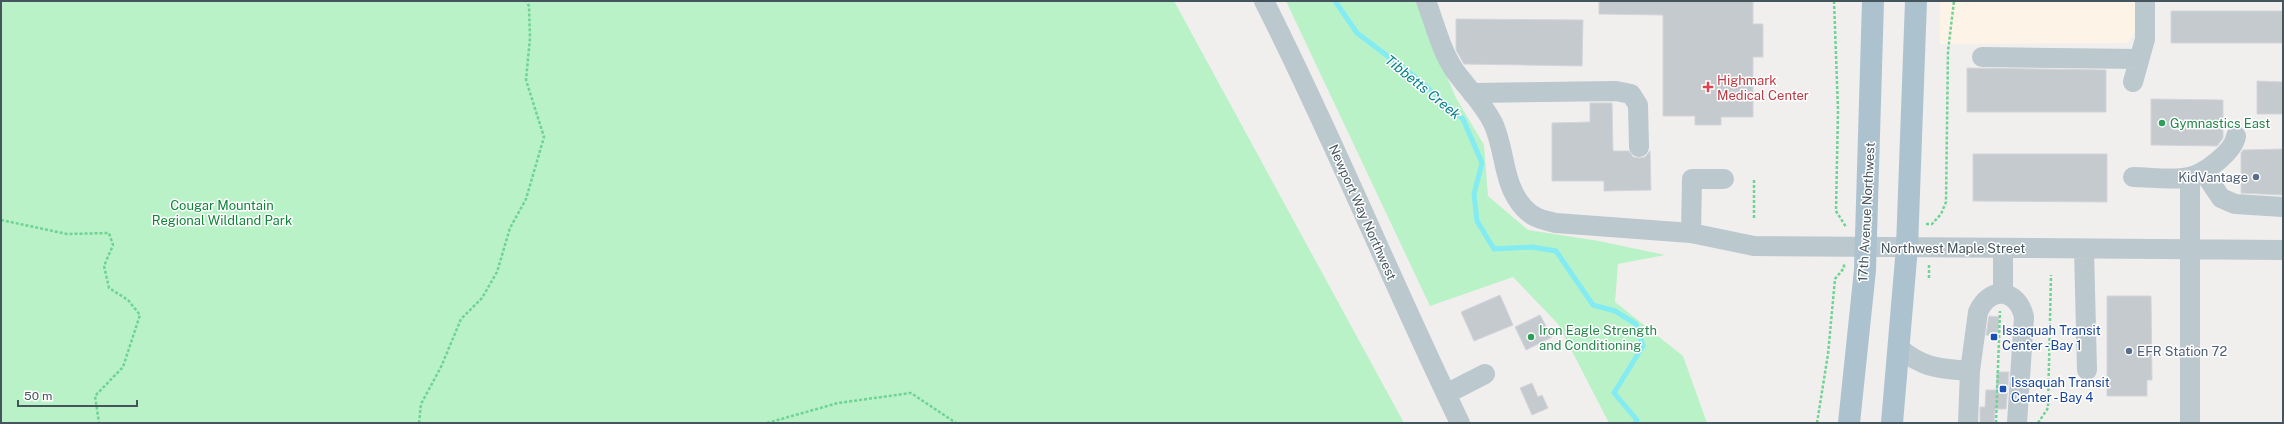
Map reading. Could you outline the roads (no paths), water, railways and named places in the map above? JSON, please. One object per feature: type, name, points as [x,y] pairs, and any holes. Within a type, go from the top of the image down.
[{"type":"main road","name":"17th Avenue Northwest","points":[[1849,423],[1866,247],[1873,1]]},
{"type":"main road","points":[[1892,423],[1907,248],[1916,1]]},
{"type":"street","name":"Newport Way Northwest","points":[[1264,1],[1307,87],[1460,423]]},
{"type":"street","name":"Northwest Maple Street","points":[[1426,1],[1448,59],[1484,107],[1494,125],[1509,185],[1524,209],[1538,219],[1692,233],[1754,246],[2283,250]]},
{"type":"street","points":[[2133,82],[2145,39],[2145,1]]},
{"type":"street","points":[[1982,57],[2139,59]]},
{"type":"street","points":[[1472,93],[1616,92],[1631,94],[1638,105],[1639,147]]},
{"type":"street","points":[[2133,177],[2196,174],[2225,156],[2235,142],[2236,136]]},
{"type":"street","points":[[2196,174],[2221,198],[2235,204],[2283,207]]},
{"type":"street","points":[[2190,423],[2190,250],[2196,174]]},
{"type":"street","points":[[1692,233],[1692,179],[1724,179]]},
{"type":"street","points":[[2002,299],[2003,248]]},
{"type":"street","points":[[2084,249],[2087,370]]},
{"type":"street","points":[[1968,423],[1970,371],[1980,307],[1989,296],[2016,300],[2022,308],[2024,317],[2017,423]]},
{"type":"street","points":[[1899,348],[1910,357],[1928,366],[1970,371]]},
{"type":"street","points":[[1446,394],[1485,374]]},
{"type":"waterway","name":"Tibbetts Creek","points":[[1335,1],[1357,33],[1414,76],[1463,119],[1482,163],[1474,194],[1477,221],[1494,249],[1532,247],[1556,251],[1593,305],[1615,311],[1636,324],[1643,346],[1614,393],[1637,420],[1635,423]]},
{"type":"place","name":"Highmark Medical Center","points":[[1708,87]]},
{"type":"place","name":"Gymnastics East","points":[[2162,123]]},
{"type":"place","name":"KidVantage","points":[[2256,177]]},
{"type":"place","name":"Iron Eagle Strength and Conditioning","points":[[1531,337]]},
{"type":"place","name":"Issaquah Transit Center - Bay 1","points":[[1994,337]]},
{"type":"place","name":"EFR Station 72","points":[[2129,351]]},
{"type":"place","name":"Issaquah Transit Center - Bay 4","points":[[2003,389]]},
{"type":"park label","name":"Cougar Mountain Regional Wildland Park","points":[[222,212]]}]
